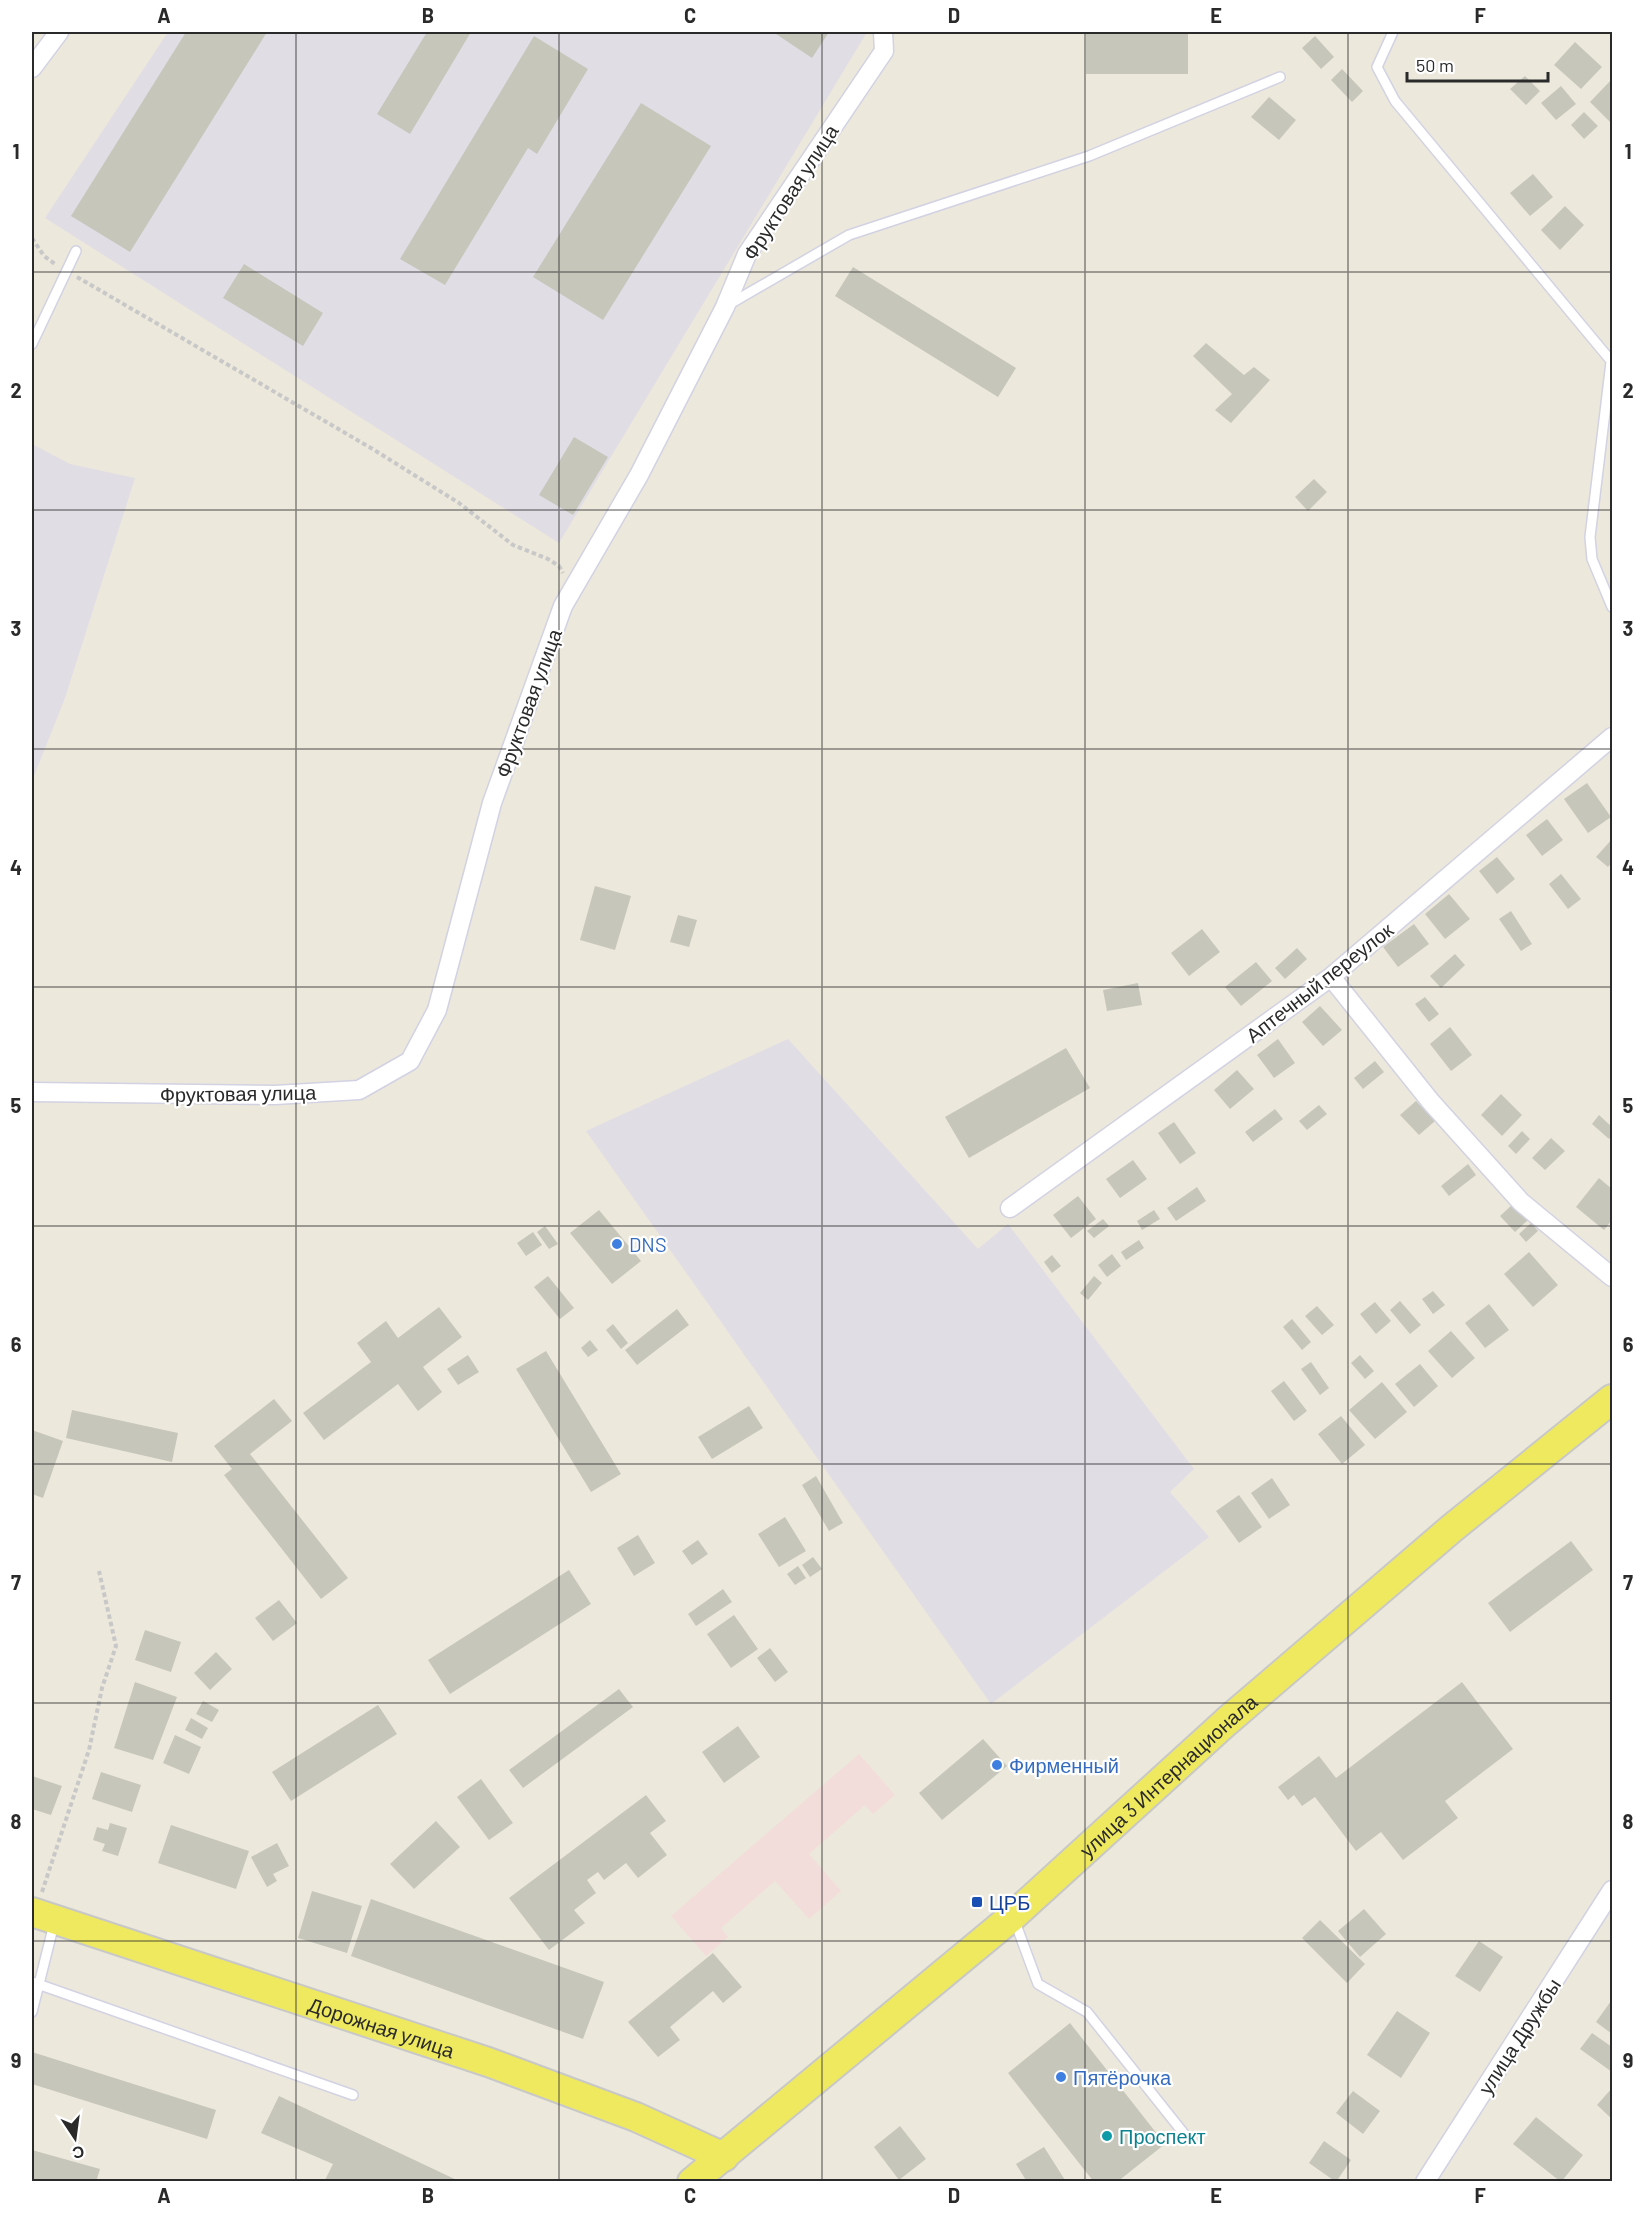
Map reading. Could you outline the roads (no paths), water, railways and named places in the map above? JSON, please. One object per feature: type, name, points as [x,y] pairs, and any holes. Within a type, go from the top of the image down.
[{"type":"main road","name":"улица 3 Интернационала","points":[[692,2181],[724,2157],[1013,1916],[1234,1714],[1451,1529],[1612,1399]]},
{"type":"main road","name":"Дорожная улица","points":[[41,1915],[488,2062],[636,2117],[724,2157]]},
{"type":"street","points":[[32,68],[59,32]]},
{"type":"street","name":"Фруктовая улица","points":[[32,1092],[275,1095],[359,1090],[410,1061],[437,1010],[492,803],[563,606],[639,475],[725,307],[747,255],[884,51],[884,32]]},
{"type":"street","name":"Аптечный переулок","points":[[1010,1208],[1331,977],[1612,737]]},
{"type":"street","points":[[1331,977],[1431,1102],[1521,1202],[1612,1277]]},
{"type":"street","name":"улица Дружбы","points":[[1425,2181],[1612,1890]]},
{"type":"lane","points":[[1393,32],[1377,67],[1395,101],[1612,362],[1590,537],[1592,559],[1612,608]]},
{"type":"lane","points":[[725,307],[849,235],[1089,156],[1280,77]]},
{"type":"lane","points":[[32,344],[65,270],[76,251]]},
{"type":"lane","points":[[32,2012],[41,1915]]},
{"type":"lane","points":[[1013,1916],[1038,1984],[1087,2012],[1189,2140]]},
{"type":"lane","points":[[35,1983],[353,2095]]},
{"type":"place","name":"DNS","points":[[617,1244]]},
{"type":"place","name":"Фирменный","points":[[997,1765]]},
{"type":"place","name":"ЦРБ","points":[[977,1902]]},
{"type":"place","name":"Пятёрочка","points":[[1061,2077]]},
{"type":"place","name":"Проспект","points":[[1107,2136]]}]
